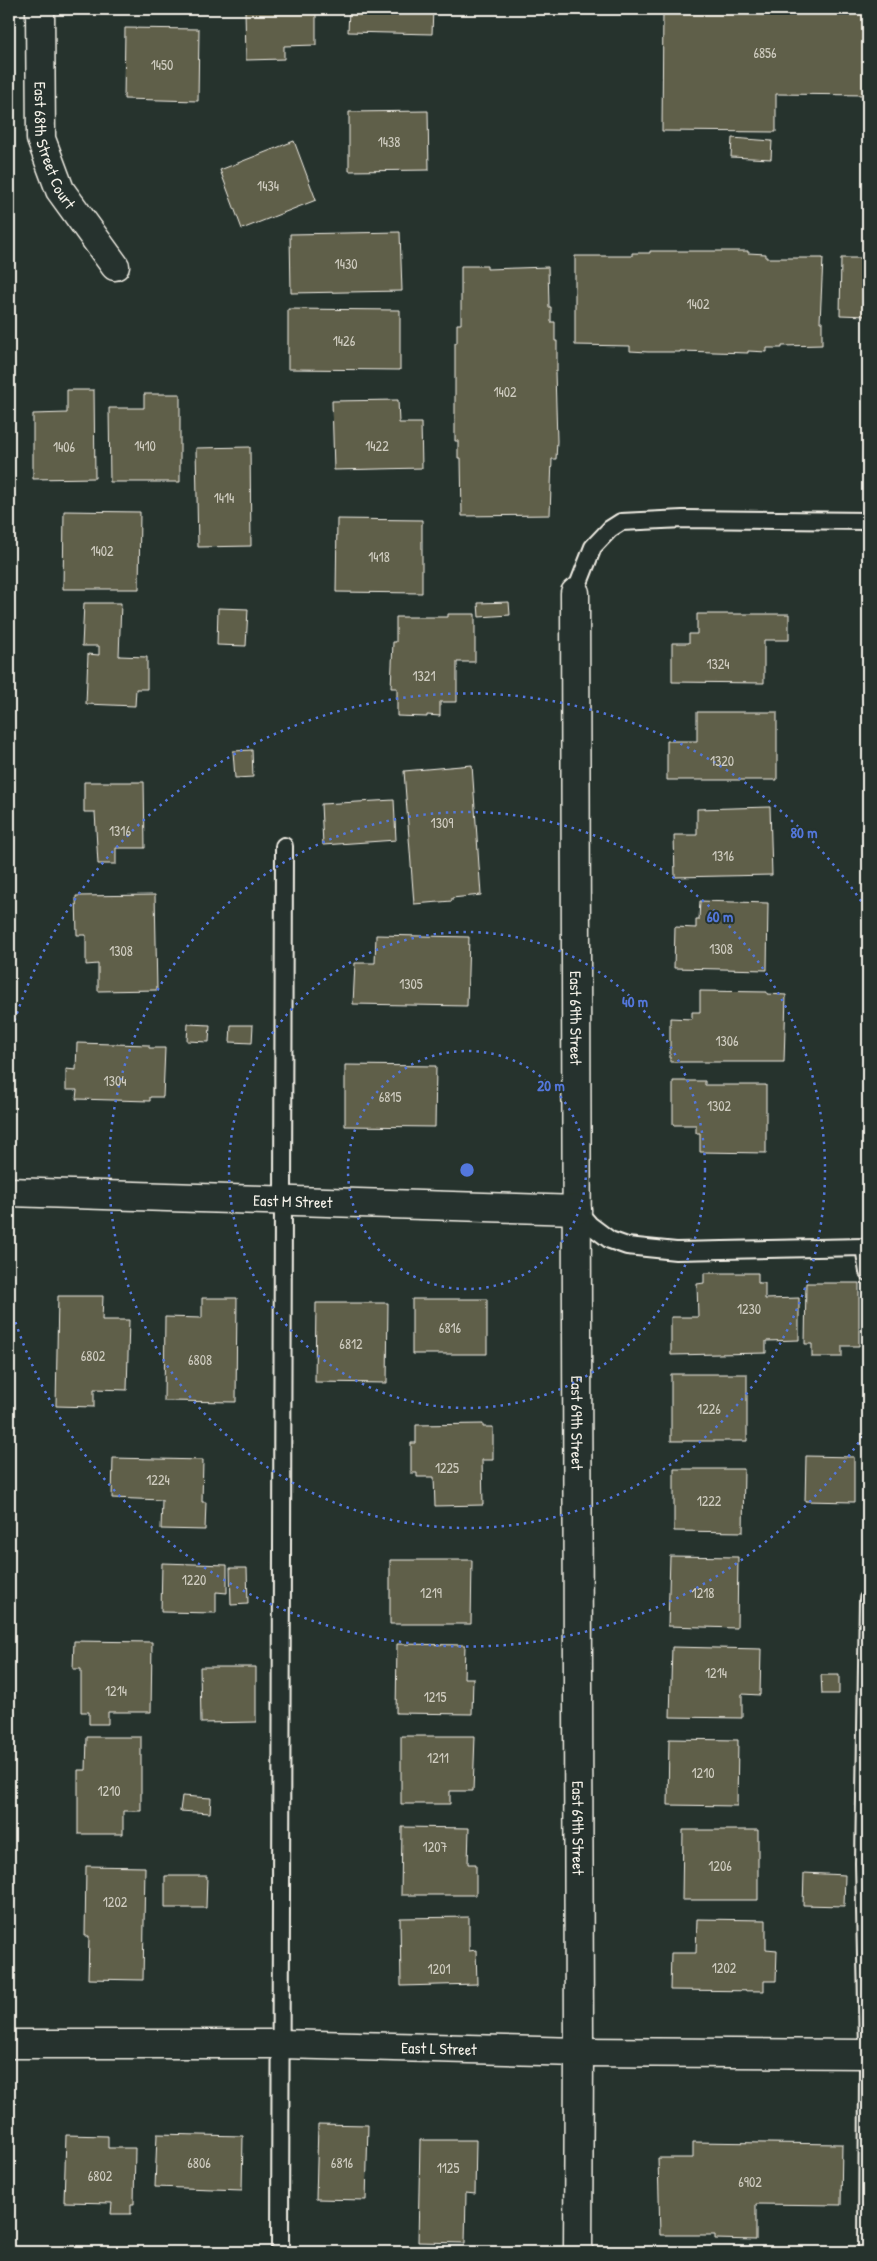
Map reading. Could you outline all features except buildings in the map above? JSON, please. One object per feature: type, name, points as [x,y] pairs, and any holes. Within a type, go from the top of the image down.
[{"type":"street","name":"East 68th Street Court","points":[[40,9],[41,139],[60,190],[116,266]]},
{"type":"street","name":"East 69th Street","points":[[575,593],[578,2252]]},
{"type":"street","name":"East M Street","points":[[9,1192],[577,1210]]},
{"type":"street","name":"East L Street","points":[[9,2044],[281,2044],[579,2052],[868,2054]]},
{"type":"lane","points":[[575,593],[593,548],[610,529],[621,522],[684,520],[868,521]]},
{"type":"lane","points":[[280,2252],[284,846]]},
{"type":"lane","points":[[577,1210],[590,1225],[610,1240],[627,1246],[676,1251],[864,1247],[868,1272]]},
{"type":"lane","points":[[868,1599],[864,1863],[868,2049]]},
{"type":"lane","points":[[867,2252],[868,2068]]}]
